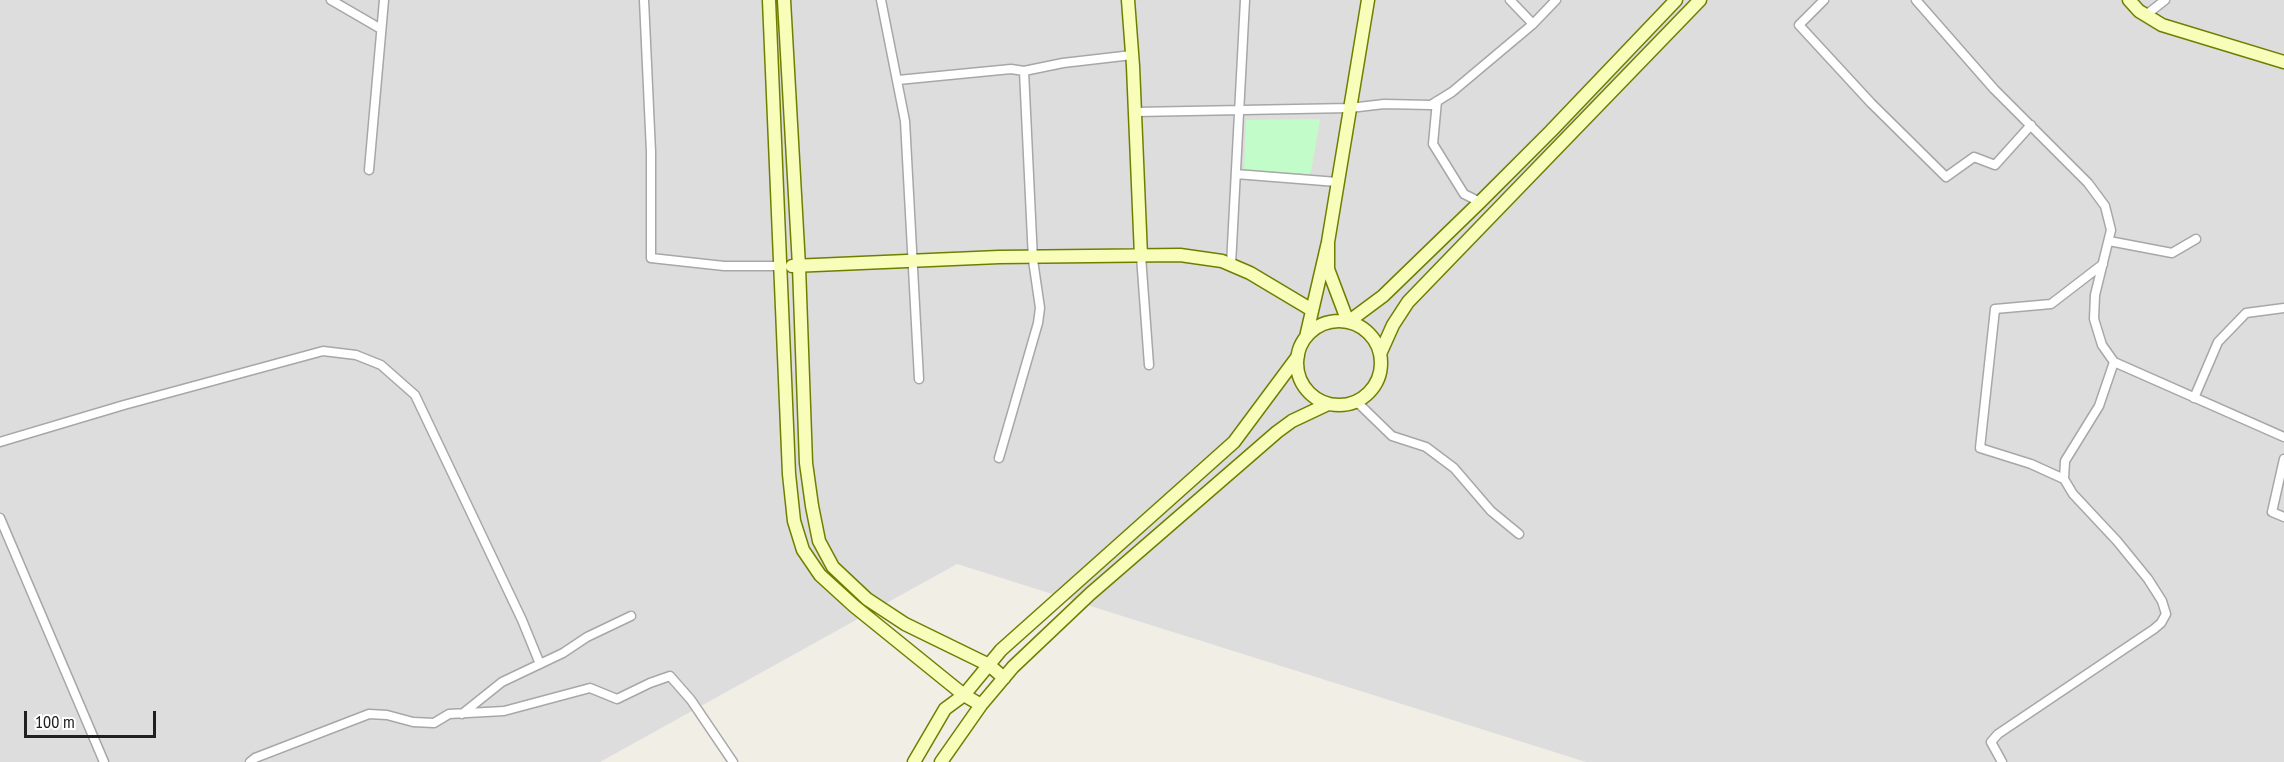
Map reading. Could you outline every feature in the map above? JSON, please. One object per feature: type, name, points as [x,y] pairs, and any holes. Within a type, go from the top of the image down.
[{"type":"main road","points":[[769,0],[789,474],[794,521],[803,550],[820,575],[854,606],[964,695],[981,705]]},
{"type":"main road","points":[[784,0],[799,266],[806,463],[819,541],[833,567],[867,599],[905,624],[989,665],[1004,678]]},
{"type":"main road","points":[[1128,0],[1141,256]]},
{"type":"main road","points":[[914,762],[945,709],[964,695],[1001,650],[1234,442],[1298,356],[1306,337],[1328,242],[1368,0]]},
{"type":"main road","points":[[1348,322],[1383,296],[1480,202],[1676,0]]},
{"type":"main road","points":[[1298,356],[1299,376],[1305,388],[1315,398],[1328,404],[1342,405],[1356,401],[1368,393],[1376,382],[1380,368],[1380,354],[1393,325],[1408,302],[1700,0]]},
{"type":"main road","points":[[2129,0],[2162,25],[2284,62]]},
{"type":"main road","points":[[1328,242],[1328,269],[1348,322]]},
{"type":"main road","points":[[781,266],[1033,256],[1180,255],[1222,261],[1250,273],[1312,310]]},
{"type":"main road","points":[[1306,337],[1316,328],[1328,322],[1348,322],[1366,331],[1380,354]]},
{"type":"main road","points":[[941,762],[981,705],[1004,678],[1090,594],[1292,421],[1328,404]]},
{"type":"street","points":[[331,0],[381,29]]},
{"type":"street","points":[[369,170],[384,0]]},
{"type":"street","points":[[644,0],[651,152],[651,258],[724,266],[781,266]]},
{"type":"street","points":[[881,0],[905,121],[919,379]]},
{"type":"street","points":[[1231,265],[1245,0]]},
{"type":"street","points":[[1510,0],[1533,24]]},
{"type":"street","points":[[1135,112],[1350,108],[1384,104],[1431,105],[1452,92],[1533,24],[1557,0]]},
{"type":"street","points":[[1824,0],[1799,26],[1871,104],[1946,177],[1974,157],[1995,165],[2031,125]]},
{"type":"street","points":[[1916,0],[1994,89],[2088,183],[2105,206],[2111,230],[2095,295],[2094,319],[2102,345],[2114,362],[2284,437]]},
{"type":"street","points":[[2146,15],[2165,0]]},
{"type":"street","points":[[898,80],[1011,69],[1024,71],[1062,63],[1132,55]]},
{"type":"street","points":[[999,458],[1040,308],[1033,256],[1024,71]]},
{"type":"street","points":[[1437,101],[1433,144],[1464,194],[1480,202]]},
{"type":"street","points":[[1236,174],[1337,182]]},
{"type":"street","points":[[2109,241],[2172,253],[2196,239]]},
{"type":"street","points":[[1141,256],[1149,365]]},
{"type":"street","points":[[2064,479],[2031,464],[1980,448],[1995,309],[2051,304],[2103,264]]},
{"type":"street","points":[[2194,398],[2218,342],[2246,313],[2284,308]]},
{"type":"street","points":[[0,442],[123,405],[323,351],[356,355],[381,365],[415,395],[522,620],[540,664]]},
{"type":"street","points":[[2002,762],[1991,742],[1998,734],[2154,629],[2166,614],[2162,601],[2148,579],[2117,541],[2073,494],[2064,479],[2065,461],[2099,406],[2114,362]]},
{"type":"street","points":[[1356,401],[1392,436],[1426,447],[1454,468],[1491,511],[1519,534]]},
{"type":"street","points":[[2284,459],[2272,512],[2284,517]]},
{"type":"street","points":[[0,518],[104,762]]},
{"type":"street","points":[[461,715],[502,682],[632,616]]},
{"type":"street","points":[[250,762],[255,758],[369,714],[387,715],[413,722],[434,723],[449,714],[504,711],[590,688],[617,699],[650,682],[670,676],[691,700],[733,762]]},
{"type":"shaded area","points":[[0,0],[2284,0],[2284,762],[1586,762],[957,564],[600,762],[0,762]]},
{"type":"green space","points":[[1320,119],[1311,172],[1308,174],[1244,171],[1246,120]]}]
